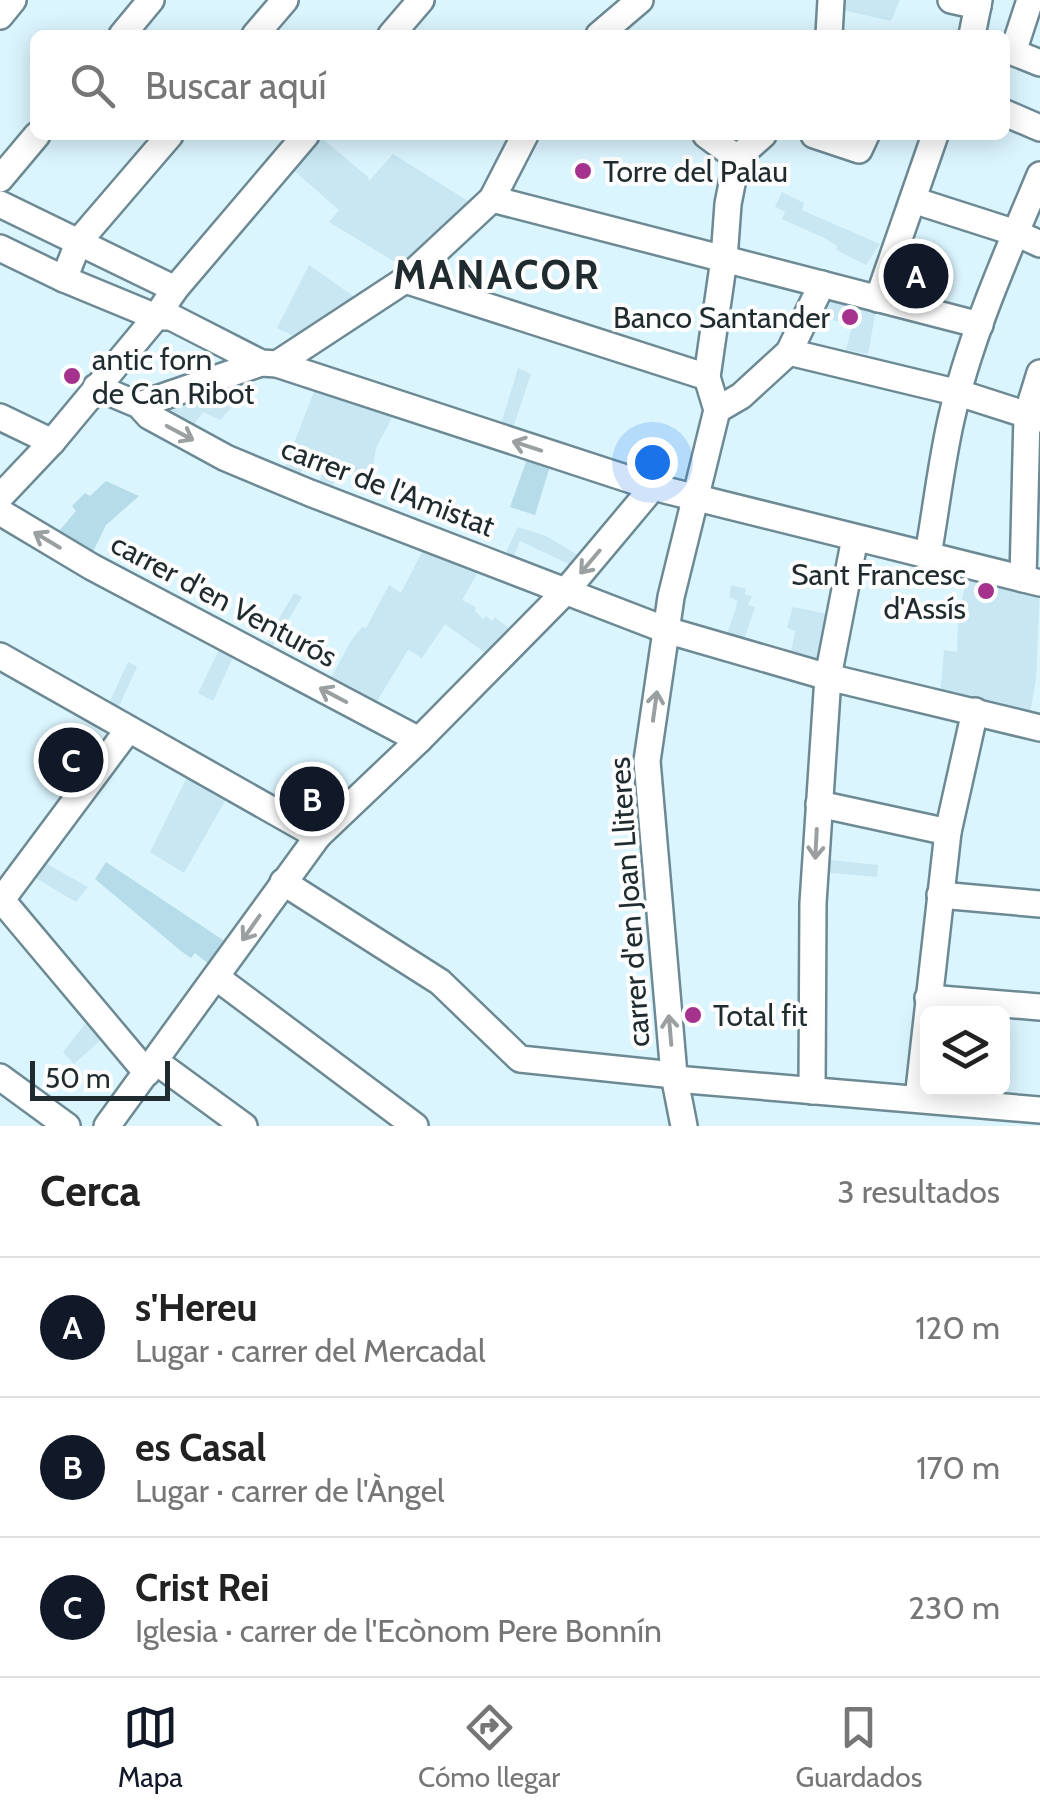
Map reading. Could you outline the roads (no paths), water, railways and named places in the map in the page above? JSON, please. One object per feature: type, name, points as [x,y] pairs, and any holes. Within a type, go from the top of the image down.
[{"type":"street","points":[[0,16],[14,0]]},
{"type":"street","points":[[126,30],[151,0]]},
{"type":"street","points":[[260,30],[286,0]]},
{"type":"street","points":[[395,30],[421,0]]},
{"type":"street","points":[[605,30],[640,0]]},
{"type":"street","points":[[829,30],[830,0]]},
{"type":"street","points":[[951,0],[978,3],[973,30]]},
{"type":"street","points":[[1010,48],[1030,0]]},
{"type":"street","points":[[1010,50],[1040,63]]},
{"type":"street","points":[[1010,116],[1040,128]]},
{"type":"street","points":[[0,179],[33,140]]},
{"type":"street","points":[[64,280],[79,241],[166,140]]},
{"type":"street","points":[[0,497],[52,442],[156,317],[175,288],[302,140]]},
{"type":"street","points":[[139,405],[269,364],[405,280],[492,199],[522,140]]},
{"type":"street","points":[[713,140],[738,158]]},
{"type":"street","points":[[757,140],[738,158],[728,204],[707,377],[717,410],[741,396],[789,352],[822,284]]},
{"type":"street","points":[[829,140],[860,150],[864,140]]},
{"type":"street","points":[[878,298],[933,140]]},
{"type":"street","points":[[928,556],[951,419],[980,325],[1040,175]]},
{"type":"street","points":[[492,199],[980,325]]},
{"type":"street","points":[[913,200],[1040,244]]},
{"type":"street","points":[[0,204],[175,288]]},
{"type":"street","points":[[0,248],[64,280],[156,317],[172,318],[269,364],[653,487],[1031,581],[1033,417],[1040,373]]},
{"type":"street","points":[[405,280],[707,377]]},
{"type":"street","points":[[175,288],[178,302],[268,348],[269,364]]},
{"type":"street","points":[[789,352],[959,393],[1033,417]]},
{"type":"street","name":"carrer de l'Amistat","points":[[96,387],[139,405],[148,416],[226,458],[310,494],[666,630],[828,677],[1040,728]]},
{"type":"street","name":"carrer d'en Joan Lliteres","points":[[684,1126],[675,1077],[647,761],[666,630],[717,410]]},
{"type":"street","points":[[0,417],[52,442]]},
{"type":"street","points":[[107,1126],[318,836],[565,592],[653,487]]},
{"type":"street","name":"carrer d'en Venturós","points":[[0,512],[92,567],[419,740]]},
{"type":"street","points":[[812,1091],[818,804],[828,677],[855,538]]},
{"type":"street","points":[[0,656],[318,836]]},
{"type":"street","points":[[918,1100],[948,832],[975,711]]},
{"type":"street","points":[[128,730],[0,900],[151,1067],[244,1126]]},
{"type":"street","points":[[818,804],[948,832]]},
{"type":"street","points":[[283,882],[440,982],[520,1059],[812,1091],[1040,1110]]},
{"type":"street","points":[[940,894],[1040,904]]},
{"type":"street","points":[[216,977],[415,1126]]},
{"type":"street","points":[[928,998],[1040,1007]]},
{"type":"street","points":[[0,1076],[67,1126]]},
{"type":"place","name":"Torre del Palau","points":[[583,171]]},
{"type":"place","name":"s'Hereu","points":[[916,276]]},
{"type":"place","name":"Banco Santander","points":[[850,317]]},
{"type":"place","name":"antic forn de Can Ribot","points":[[72,376]]},
{"type":"place","name":"Sant Francesc d'Assís","points":[[986,591]]},
{"type":"place","name":"Crist Rei","points":[[71,760]]},
{"type":"place","name":"es Casal","points":[[312,799]]},
{"type":"place","name":"Total fit","points":[[693,1015]]},
{"type":"district","name":"MANACOR","points":[[497,274]]}]
